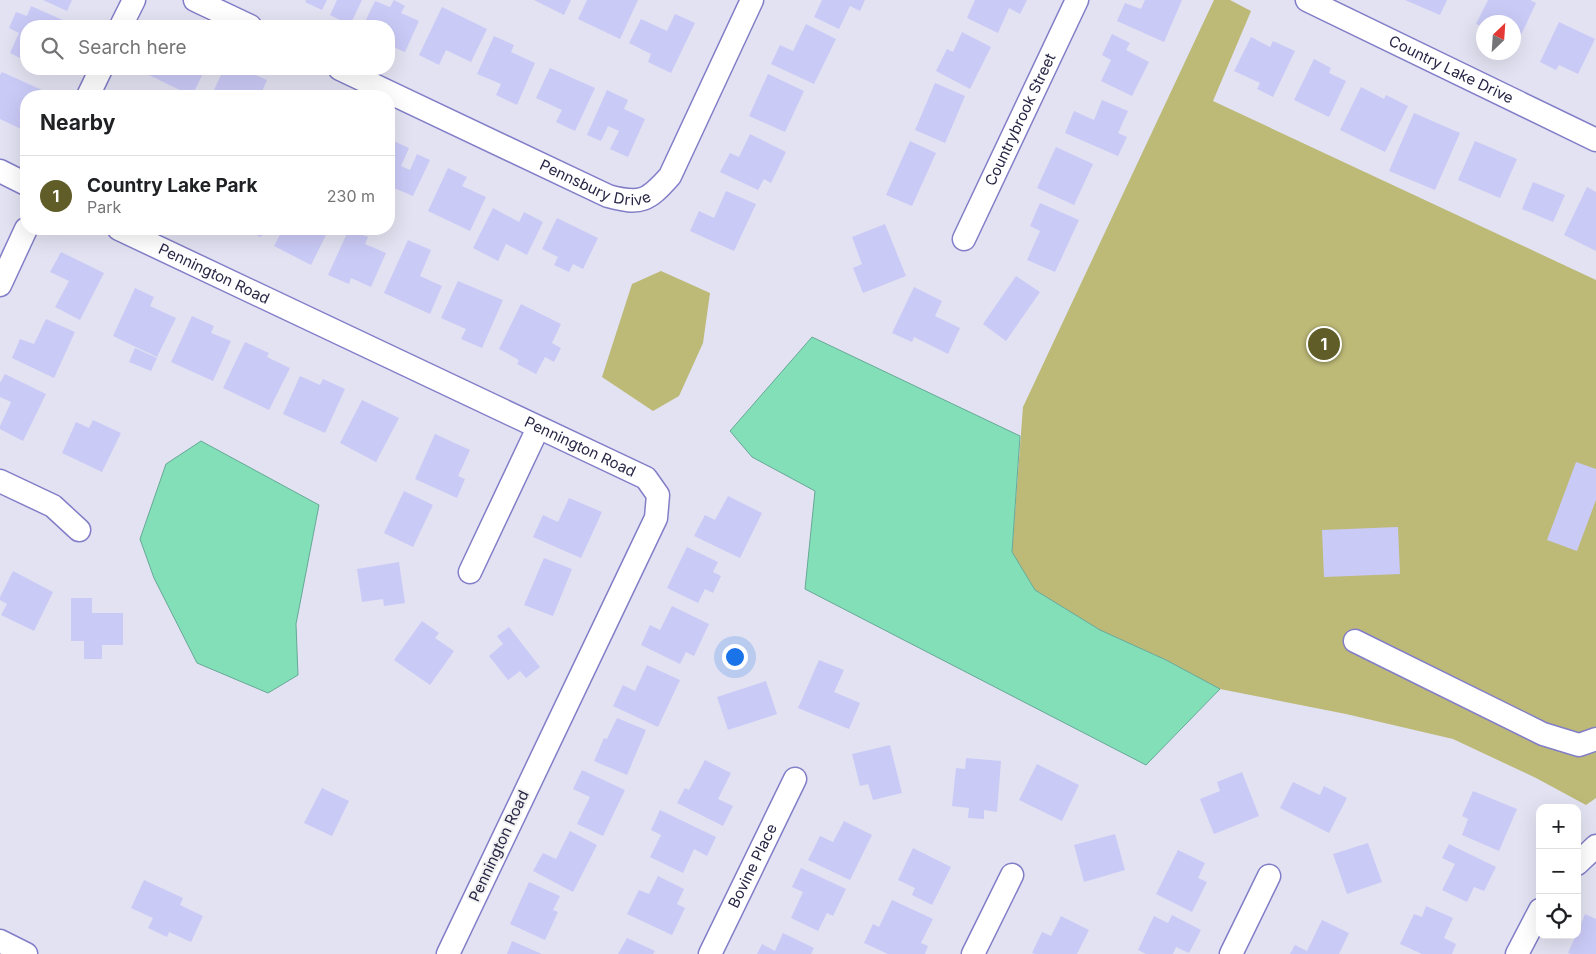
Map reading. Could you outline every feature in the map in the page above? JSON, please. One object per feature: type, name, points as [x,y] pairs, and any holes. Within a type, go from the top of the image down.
[{"type":"street","points":[[124,20],[134,0]]},
{"type":"street","points":[[194,0],[237,20]]},
{"type":"street","name":"Countrybrook Street","points":[[964,239],[1077,0]]},
{"type":"street","name":"Country Lake Drive","points":[[1307,0],[1335,6],[1596,140]]},
{"type":"street","name":"Pennsbury Drive","points":[[395,95],[608,196],[625,201],[638,202],[656,192],[670,176],[749,1]]},
{"type":"street","points":[[91,90],[98,75]]},
{"type":"street","name":"Pennsbury Drive","points":[[353,75],[384,90]]},
{"type":"street","points":[[0,171],[20,181]]},
{"type":"street","points":[[0,285],[23,235]]},
{"type":"street","name":"Pennington Road","points":[[132,235],[646,478],[658,495],[656,518],[448,954]]},
{"type":"street","points":[[470,572],[538,428]]},
{"type":"street","points":[[0,481],[53,506],[80,530]]},
{"type":"street","points":[[1355,641],[1543,734],[1579,746],[1596,739]]},
{"type":"street","name":"Bovine Place","points":[[710,954],[795,779]]},
{"type":"street","points":[[1581,860],[1596,846]]},
{"type":"street","points":[[973,954],[1012,874]]},
{"type":"street","points":[[1231,954],[1269,876]]},
{"type":"street","points":[[1517,954],[1536,918]]},
{"type":"street","points":[[0,942],[26,954]]},
{"type":"shaded area","points":[[1214,0],[1230,0],[1251,11],[1213,101],[1596,280],[1596,798],[1586,805],[1536,778],[1453,739],[1346,714],[1220,689],[1166,660],[1100,630],[1035,590],[1012,552],[1023,407]]},
{"type":"shaded area","points":[[661,271],[710,293],[703,343],[679,396],[653,411],[602,377],[632,284]]},
{"type":"shaded area","points":[[812,337],[1020,436],[1012,552],[1035,590],[1100,630],[1166,660],[1220,689],[1146,765],[805,589],[815,491],[752,457],[730,431]]},
{"type":"shaded area","points":[[201,441],[319,505],[296,624],[298,675],[268,693],[197,663],[154,578],[140,539],[166,464]]},
{"type":"building","points":[[43,0],[72,0],[67,11]]},
{"type":"building","points":[[306,0],[327,0],[322,10],[305,2]]},
{"type":"building","points":[[337,0],[362,0],[352,20],[340,20],[330,15]]},
{"type":"building","points":[[394,0],[405,6],[401,13],[419,21],[405,52],[395,48],[395,20],[366,20],[375,1],[390,7]]},
{"type":"building","points":[[534,0],[571,0],[564,15]]},
{"type":"building","points":[[587,0],[638,0],[620,39],[578,19]]},
{"type":"building","points":[[822,0],[865,0],[860,11],[850,6],[839,29],[814,17]]},
{"type":"building","points":[[975,0],[1027,0],[1020,14],[1009,8],[998,33],[967,18]]},
{"type":"building","points":[[1145,0],[1182,0],[1164,42],[1117,21],[1125,3],[1141,9]]},
{"type":"building","points":[[1405,0],[1447,0],[1440,15]]},
{"type":"building","points":[[1488,0],[1530,0],[1536,3],[1521,35],[1521,15],[1480,15]]},
{"type":"building","points":[[31,6],[63,20],[20,20],[20,58],[10,53],[19,33],[9,28],[16,12],[27,16]]},
{"type":"building","points":[[442,7],[487,29],[471,62],[446,50],[439,65],[419,55]]},
{"type":"building","points":[[675,14],[695,23],[671,73],[648,62],[651,54],[629,43],[641,19],[667,31]]},
{"type":"building","points":[[1559,22],[1595,39],[1578,74],[1559,65],[1556,70],[1540,62]]},
{"type":"building","points":[[806,24],[836,39],[814,84],[771,64],[780,45],[793,51]]},
{"type":"building","points":[[962,32],[991,47],[970,89],[936,71],[947,49],[953,52]]},
{"type":"building","points":[[1112,34],[1130,43],[1126,50],[1149,62],[1132,96],[1101,81],[1111,60],[1102,55]]},
{"type":"building","points":[[494,36],[514,45],[511,52],[535,63],[517,105],[496,95],[501,84],[477,74]]},
{"type":"building","points":[[1251,37],[1270,47],[1273,41],[1295,51],[1273,97],[1257,89],[1260,83],[1234,71]]},
{"type":"building","points":[[1314,59],[1331,68],[1329,73],[1346,81],[1329,117],[1294,100]]},
{"type":"building","points":[[550,68],[595,88],[575,131],[556,122],[562,110],[536,98]]},
{"type":"building","points":[[2,72],[42,90],[20,90],[20,129],[0,119],[0,75]]},
{"type":"building","points":[[768,74],[804,91],[785,132],[749,116]]},
{"type":"building","points":[[149,75],[202,75],[195,90],[180,90]]},
{"type":"building","points":[[221,75],[256,75],[267,80],[263,90],[214,90]]},
{"type":"building","points":[[935,83],[965,96],[945,143],[915,130]]},
{"type":"building","points":[[1361,87],[1384,99],[1386,95],[1408,106],[1385,152],[1340,130]]},
{"type":"building","points":[[607,90],[628,100],[624,109],[645,119],[628,157],[610,149],[619,131],[608,126],[601,141],[587,135]]},
{"type":"building","points":[[1102,100],[1128,111],[1118,133],[1127,137],[1118,156],[1065,133],[1074,111],[1094,120]]},
{"type":"building","points":[[1414,113],[1460,133],[1435,190],[1389,171]]},
{"type":"building","points":[[750,134],[786,152],[771,183],[764,179],[758,190],[720,172],[730,153],[739,157]]},
{"type":"building","points":[[910,141],[936,153],[912,206],[886,195]]},
{"type":"building","points":[[1475,141],[1517,159],[1500,198],[1458,180]]},
{"type":"building","points":[[395,142],[409,148],[401,166],[410,170],[417,154],[430,160],[413,196],[395,188]]},
{"type":"building","points":[[1056,147],[1093,164],[1074,205],[1037,188]]},
{"type":"building","points":[[448,168],[467,177],[462,186],[486,197],[470,231],[428,211]]},
{"type":"building","points":[[1533,182],[1565,195],[1553,222],[1522,209]]},
{"type":"building","points":[[1587,187],[1596,192],[1596,251],[1564,235]]},
{"type":"building","points":[[726,191],[756,204],[734,251],[690,231],[699,211],[714,218]]},
{"type":"building","points":[[1040,203],[1079,220],[1055,272],[1027,260],[1040,231],[1030,226]]},
{"type":"building","points":[[493,208],[519,222],[524,212],[543,222],[527,255],[506,244],[498,261],[473,248]]},
{"type":"building","points":[[557,218],[598,238],[583,269],[573,264],[569,272],[554,265],[558,257],[542,249]]},
{"type":"building","points":[[885,224],[906,276],[863,293],[853,268],[862,264],[852,237]]},
{"type":"building","points":[[280,235],[326,235],[311,265],[274,246]]},
{"type":"building","points":[[346,235],[363,235],[368,237],[365,244],[386,253],[371,287],[351,278],[349,284],[328,275]]},
{"type":"building","points":[[408,240],[431,250],[420,276],[442,286],[430,314],[384,293]]},
{"type":"building","points":[[61,252],[104,273],[80,320],[55,307],[69,281],[50,272]]},
{"type":"building","points":[[1016,276],[1040,292],[1006,341],[983,324]]},
{"type":"building","points":[[458,281],[503,300],[482,348],[461,339],[466,329],[441,318]]},
{"type":"building","points":[[914,287],[942,301],[935,316],[960,328],[948,354],[914,337],[912,342],[892,333]]},
{"type":"building","points":[[135,288],[154,297],[150,306],[176,318],[157,357],[113,336]]},
{"type":"building","points":[[521,304],[561,324],[552,343],[561,348],[554,362],[545,357],[536,374],[517,364],[519,360],[499,349]]},
{"type":"building","points":[[192,316],[214,326],[211,333],[231,341],[213,381],[171,362]]},
{"type":"building","points":[[46,319],[75,332],[54,378],[12,358],[20,339],[34,344]]},
{"type":"building","points":[[245,342],[269,353],[267,357],[290,368],[269,410],[223,388]]},
{"type":"building","points":[[135,348],[157,358],[151,371],[129,362]]},
{"type":"building","points":[[5,374],[46,394],[23,441],[0,429],[11,402],[0,397],[0,383]]},
{"type":"building","points":[[300,376],[320,385],[323,379],[345,389],[325,433],[283,414]]},
{"type":"building","points":[[362,400],[399,418],[376,462],[340,443]]},
{"type":"building","points":[[93,420],[121,433],[102,472],[62,453],[76,422],[89,428]]},
{"type":"building","points":[[435,434],[470,450],[458,476],[465,479],[457,498],[415,479]]},
{"type":"building","points":[[1576,462],[1596,469],[1596,500],[1577,551],[1547,540]]},
{"type":"building","points":[[404,491],[433,505],[413,547],[384,533]]},
{"type":"building","points":[[728,496],[762,513],[740,558],[694,536],[705,515],[715,520]]},
{"type":"building","points":[[569,498],[602,512],[581,558],[533,537],[543,515],[558,522]]},
{"type":"building","points":[[1398,527],[1400,574],[1324,577],[1322,530]]},
{"type":"building","points":[[687,547],[718,562],[713,572],[721,576],[713,593],[705,589],[698,603],[667,588]]},
{"type":"building","points":[[544,558],[572,569],[553,616],[524,605]]},
{"type":"building","points":[[399,562],[405,603],[384,606],[383,599],[362,602],[357,569]]},
{"type":"building","points":[[13,571],[53,592],[34,631],[1,615],[7,604],[0,600],[0,597]]},
{"type":"building","points":[[71,598],[92,598],[92,613],[123,613],[123,645],[102,645],[102,659],[84,659],[84,641],[71,641]]},
{"type":"building","points":[[672,606],[709,624],[694,656],[686,652],[680,664],[641,645],[650,625],[660,630]]},
{"type":"building","points":[[422,621],[439,633],[435,638],[454,651],[430,685],[394,660]]},
{"type":"building","points":[[509,627],[540,667],[526,678],[520,671],[508,680],[489,656],[503,644],[497,636]]},
{"type":"building","points":[[819,660],[844,670],[834,692],[860,703],[849,729],[798,708]]},
{"type":"building","points":[[647,665],[680,680],[658,727],[613,706],[623,685],[635,691]]},
{"type":"building","points":[[766,681],[777,714],[728,730],[717,697]]},
{"type":"building","points":[[617,718],[646,730],[627,775],[594,761],[604,738],[607,739]]},
{"type":"building","points":[[890,745],[902,793],[873,800],[868,784],[860,786],[852,754]]},
{"type":"building","points":[[966,758],[1001,761],[997,812],[984,810],[984,819],[968,818],[969,808],[952,806],[956,768],[965,769]]},
{"type":"building","points":[[705,760],[731,773],[718,799],[733,806],[723,826],[677,803],[685,788],[689,790]]},
{"type":"building","points":[[1037,764],[1079,785],[1062,821],[1019,800]]},
{"type":"building","points":[[582,770],[625,790],[603,836],[577,824],[590,797],[573,789]]},
{"type":"building","points":[[1242,772],[1259,816],[1214,834],[1200,799],[1220,791],[1217,782]]},
{"type":"building","points":[[1293,782],[1320,795],[1324,786],[1347,798],[1329,833],[1280,808]]},
{"type":"building","points":[[322,788],[349,801],[332,836],[304,823]]},
{"type":"building","points":[[1473,791],[1517,809],[1499,851],[1462,835],[1468,819],[1462,816]]},
{"type":"building","points":[[660,810],[716,837],[707,856],[694,849],[683,873],[650,857],[661,835],[651,830]]},
{"type":"building","points":[[844,821],[872,835],[850,880],[808,860],[820,836],[833,842]]},
{"type":"building","points":[[570,831],[597,845],[573,892],[533,871],[543,853],[556,859]]},
{"type":"building","points":[[1115,834],[1125,870],[1084,882],[1074,845]]},
{"type":"building","points":[[1368,843],[1382,882],[1347,894],[1333,854]]},
{"type":"building","points":[[1449,844],[1496,867],[1484,891],[1474,887],[1467,902],[1442,890],[1455,864],[1442,858]]},
{"type":"building","points":[[913,848],[951,867],[932,905],[912,895],[915,888],[898,880]]},
{"type":"building","points":[[1178,850],[1205,863],[1198,878],[1207,882],[1192,912],[1156,894]]},
{"type":"building","points":[[801,868],[846,889],[833,916],[827,913],[818,931],[791,918],[803,892],[792,887]]},
{"type":"building","points":[[658,876],[684,889],[677,904],[685,908],[672,935],[627,914],[639,890],[649,894]]},
{"type":"building","points":[[144,880],[183,898],[180,905],[203,916],[191,942],[169,932],[167,937],[148,928],[153,918],[131,908]]},
{"type":"building","points":[[529,882],[560,896],[553,910],[558,912],[545,940],[510,924]]},
{"type":"building","points":[[892,900],[933,919],[921,943],[928,946],[925,954],[888,954],[864,943],[873,924],[879,927]]},
{"type":"building","points":[[1426,906],[1453,918],[1444,938],[1456,944],[1452,954],[1422,954],[1400,944],[1414,914],[1422,917]]},
{"type":"building","points":[[1585,914],[1596,919],[1596,954],[1568,953],[1574,939],[1581,939],[1581,924]]},
{"type":"building","points":[[1172,915],[1201,930],[1189,953],[1176,947],[1173,954],[1146,954],[1138,950],[1154,916],[1168,923]]},
{"type":"building","points":[[1061,916],[1089,930],[1077,954],[1032,953],[1042,932],[1051,936]]},
{"type":"building","points":[[1322,920],[1349,933],[1339,954],[1290,954],[1295,945],[1307,951]]},
{"type":"building","points":[[783,933],[814,948],[811,954],[757,954],[762,944],[775,951]]},
{"type":"building","points":[[627,938],[655,951],[653,954],[618,954]]},
{"type":"building","points":[[512,941],[542,954],[507,954]]},
{"type":"place","name":"Country Lake Park","points":[[1324,344]]}]
